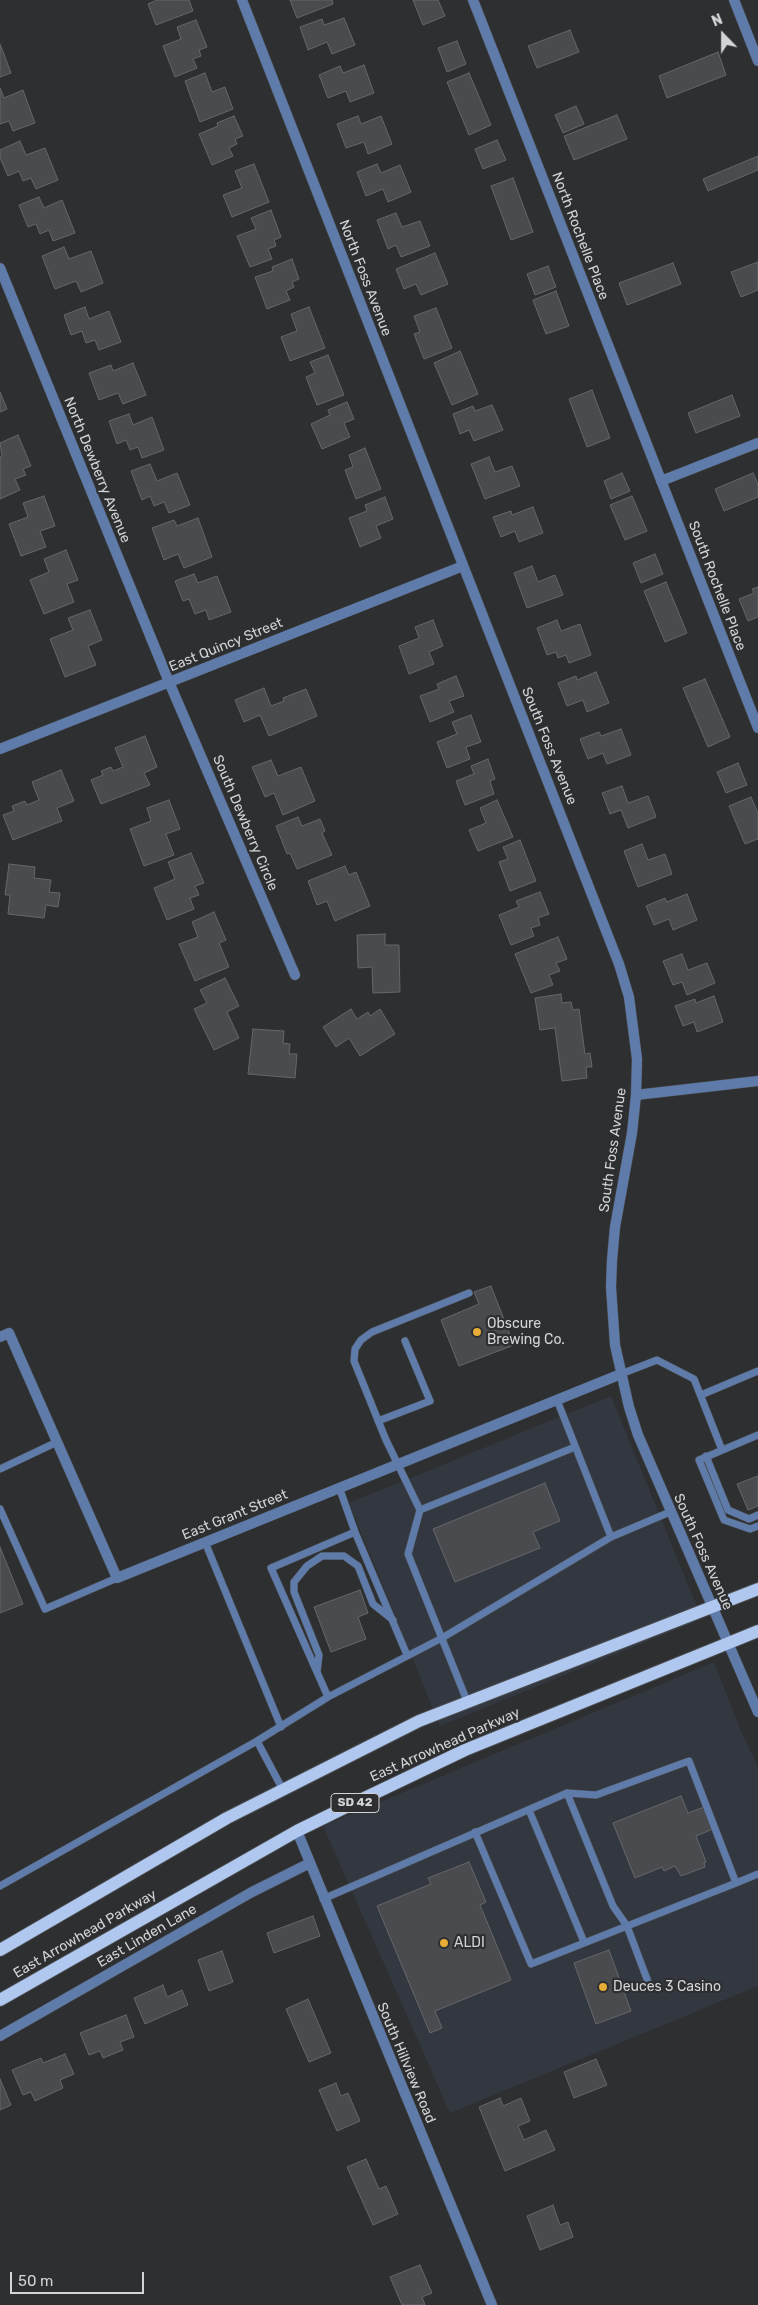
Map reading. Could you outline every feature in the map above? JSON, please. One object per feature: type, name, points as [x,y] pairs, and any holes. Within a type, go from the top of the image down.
[{"type":"main road","name":"East Arrowhead Parkway","points":[[0,1950],[227,1818],[419,1721],[758,1589]]},
{"type":"main road","name":"East Arrowhead Parkway","points":[[0,2000],[297,1831],[465,1750],[758,1631]]},
{"type":"street","name":"North Foss Avenue","points":[[242,0],[463,566]]},
{"type":"street","name":"North Rochelle Place","points":[[473,0],[661,481]]},
{"type":"street","points":[[734,0],[758,61]]},
{"type":"street","name":"North Dewberry Avenue","points":[[0,268],[169,682]]},
{"type":"street","points":[[661,481],[758,443]]},
{"type":"street","name":"South Rochelle Place","points":[[661,481],[758,728]]},
{"type":"street","name":"East Quincy Street","points":[[0,749],[463,566]]},
{"type":"street","name":"South Foss Avenue","points":[[463,566],[619,964],[635,1029],[636,1095],[632,1133],[615,1227],[612,1260],[615,1345],[638,1435],[670,1512],[714,1606],[758,1712]]},
{"type":"street","name":"South Dewberry Circle","points":[[169,682],[295,975]]},
{"type":"street","points":[[636,1095],[758,1081]]},
{"type":"street","points":[[0,1337],[9,1333],[116,1578]]},
{"type":"street","name":"East Grant Street","points":[[116,1578],[621,1374]]},
{"type":"street","name":"South Hillview Road","points":[[297,1831],[308,1864],[492,2305]]},
{"type":"street","name":"East Linden Lane","points":[[0,2036],[252,1892],[308,1864]]},
{"type":"lane","points":[[467,1701],[408,1554],[420,1510],[378,1421],[354,1361],[355,1349],[361,1340],[372,1332],[469,1293]]},
{"type":"lane","points":[[378,1421],[430,1401],[405,1341]]},
{"type":"lane","points":[[621,1374],[657,1360],[694,1379],[722,1450]]},
{"type":"lane","points":[[701,1395],[758,1371]]},
{"type":"lane","points":[[557,1400],[611,1537]]},
{"type":"lane","points":[[758,1435],[699,1460],[724,1520],[750,1529],[758,1526]]},
{"type":"lane","points":[[0,1469],[57,1442]]},
{"type":"lane","points":[[420,1510],[576,1447]]},
{"type":"lane","points":[[706,1456],[728,1510],[749,1519],[758,1515]]},
{"type":"lane","points":[[339,1487],[355,1532],[407,1656]]},
{"type":"lane","points":[[0,1509],[45,1609],[116,1578]]},
{"type":"lane","points":[[0,1886],[257,1741],[328,1697],[442,1638],[611,1537],[670,1512]]},
{"type":"lane","points":[[328,1697],[271,1568],[355,1532]]},
{"type":"lane","points":[[205,1542],[281,1727]]},
{"type":"lane","points":[[316,1672],[319,1655],[294,1592],[294,1582],[307,1566],[322,1556],[344,1556],[358,1566],[373,1604],[393,1620]]},
{"type":"lane","points":[[257,1741],[283,1790]]},
{"type":"lane","points":[[323,1899],[567,1793],[596,1795],[689,1761],[736,1883]]},
{"type":"lane","points":[[567,1793],[613,1906],[626,1926],[650,1987]]},
{"type":"lane","points":[[529,1810],[584,1942]]},
{"type":"lane","points":[[475,1832],[531,1964],[758,1874]]},
{"type":"shaded area","points":[[611,1396],[702,1619],[440,1726],[349,1503]]},
{"type":"shaded area","points":[[714,1662],[740,1729],[758,1767],[758,1986],[450,2113],[323,1826]]},
{"type":"building","points":[[157,0],[189,0],[193,11],[156,25],[148,4]]},
{"type":"building","points":[[290,0],[332,0],[333,4],[297,18]]},
{"type":"building","points":[[413,0],[438,0],[445,16],[423,25]]},
{"type":"building","points":[[344,18],[355,45],[332,54],[327,42],[308,50],[300,27],[322,19],[324,25]]},
{"type":"building","points":[[196,20],[207,47],[199,50],[201,56],[193,59],[197,68],[175,77],[163,46],[181,39],[177,27]]},
{"type":"building","points":[[570,30],[579,52],[537,68],[528,46]]},
{"type":"building","points":[[457,41],[466,64],[447,72],[438,48]]},
{"type":"building","points":[[0,44],[11,73],[0,77]]},
{"type":"building","points":[[718,52],[726,75],[667,98],[659,76]]},
{"type":"building","points":[[364,65],[374,93],[350,102],[346,91],[328,98],[319,75],[340,66],[343,73]]},
{"type":"building","points":[[205,73],[212,92],[225,87],[233,109],[200,122],[185,81]]},
{"type":"building","points":[[469,73],[491,125],[469,135],[447,82]]},
{"type":"building","points":[[0,88],[4,98],[23,90],[35,123],[13,131],[9,121],[0,124]]},
{"type":"building","points":[[576,106],[584,124],[563,133],[555,115]]},
{"type":"building","points":[[617,115],[627,139],[574,160],[564,136]]},
{"type":"building","points":[[234,116],[243,136],[235,139],[237,144],[229,148],[233,156],[212,165],[199,134],[218,126],[217,123]]},
{"type":"building","points":[[358,116],[361,124],[381,116],[392,144],[368,154],[364,142],[346,148],[337,124]]},
{"type":"building","points":[[497,140],[506,160],[483,169],[475,149]]},
{"type":"building","points":[[20,141],[26,155],[45,148],[58,180],[36,189],[31,178],[23,181],[19,171],[8,176],[0,158],[0,150]]},
{"type":"building","points":[[758,156],[758,170],[708,191],[703,179]]},
{"type":"building","points":[[254,164],[269,202],[232,217],[223,195],[242,188],[235,171]]},
{"type":"building","points":[[377,164],[381,173],[400,165],[411,192],[388,202],[383,189],[366,196],[357,172]]},
{"type":"building","points":[[513,178],[533,232],[511,240],[491,186]]},
{"type":"building","points":[[39,197],[44,208],[62,200],[75,233],[53,241],[49,230],[40,234],[36,224],[28,227],[19,205]]},
{"type":"building","points":[[271,210],[281,237],[274,240],[276,246],[268,249],[272,259],[250,267],[237,236],[256,229],[251,218]]},
{"type":"building","points":[[396,213],[402,227],[420,221],[430,246],[401,257],[396,245],[388,249],[377,220]]},
{"type":"building","points":[[64,247],[69,259],[91,251],[103,283],[81,292],[76,281],[55,289],[42,256]]},
{"type":"building","points":[[435,253],[448,284],[421,295],[416,284],[404,289],[396,269]]},
{"type":"building","points":[[292,259],[299,279],[292,282],[294,287],[286,291],[290,300],[267,309],[255,277],[273,271],[272,267]]},
{"type":"building","points":[[758,262],[758,290],[741,297],[731,272]]},
{"type":"building","points":[[673,263],[681,284],[627,305],[619,283]]},
{"type":"building","points":[[548,266],[556,287],[535,295],[527,274]]},
{"type":"building","points":[[556,291],[569,326],[546,334],[533,300]]},
{"type":"building","points":[[85,307],[89,319],[109,311],[121,342],[99,350],[95,340],[86,343],[82,331],[71,335],[64,315]]},
{"type":"building","points":[[309,307],[325,348],[290,361],[281,337],[297,331],[291,314]]},
{"type":"building","points":[[436,308],[452,348],[424,359],[414,334],[420,332],[414,316]]},
{"type":"building","points":[[460,351],[478,394],[452,405],[434,363]]},
{"type":"building","points":[[328,355],[344,395],[317,405],[306,377],[315,373],[310,362]]},
{"type":"building","points":[[133,363],[146,395],[123,404],[118,393],[99,400],[89,373],[111,365],[113,371]]},
{"type":"building","points":[[592,390],[610,438],[587,447],[569,399]]},
{"type":"building","points":[[0,392],[7,409],[0,412]]},
{"type":"building","points":[[732,395],[740,416],[696,433],[688,413]]},
{"type":"building","points":[[347,402],[354,419],[344,423],[350,437],[322,449],[311,424],[330,415],[328,410]]},
{"type":"building","points":[[492,405],[503,430],[474,441],[469,430],[460,434],[453,414],[473,406],[475,411]]},
{"type":"building","points":[[129,414],[133,425],[152,417],[164,450],[142,458],[138,447],[130,450],[126,440],[117,444],[109,421]]},
{"type":"building","points":[[18,435],[31,466],[23,469],[26,475],[15,479],[20,490],[0,499],[0,457],[2,456],[0,443]]},
{"type":"building","points":[[365,448],[381,489],[356,499],[345,470],[353,467],[349,455]]},
{"type":"building","points":[[489,457],[495,472],[512,466],[520,486],[485,499],[471,464]]},
{"type":"building","points":[[150,464],[157,481],[177,473],[190,505],[169,513],[164,502],[154,506],[150,496],[142,500],[131,471]]},
{"type":"building","points":[[622,473],[630,491],[611,499],[604,481]]},
{"type":"building","points":[[753,473],[758,484],[758,497],[724,511],[715,489]]},
{"type":"building","points":[[44,496],[55,526],[40,531],[46,547],[21,556],[9,524],[28,517],[23,503]]},
{"type":"building","points":[[632,496],[647,531],[625,540],[610,505]]},
{"type":"building","points":[[385,497],[393,519],[376,526],[381,538],[360,547],[349,518],[367,511],[365,505]]},
{"type":"building","points":[[533,507],[543,533],[519,542],[515,531],[501,537],[493,517],[511,511],[512,515]]},
{"type":"building","points":[[198,518],[212,557],[184,568],[178,554],[164,560],[152,528],[174,520],[177,526]]},
{"type":"building","points":[[66,550],[78,580],[67,584],[74,602],[44,614],[30,580],[49,572],[44,559]]},
{"type":"building","points":[[655,554],[663,574],[641,583],[633,563]]},
{"type":"building","points":[[532,566],[538,582],[555,575],[563,595],[527,608],[514,573]]},
{"type":"building","points":[[194,574],[198,583],[217,576],[231,612],[209,620],[206,610],[195,614],[189,599],[183,601],[175,581]]},
{"type":"building","points":[[666,582],[687,633],[665,642],[644,591]]},
{"type":"building","points":[[758,587],[758,617],[748,621],[739,599],[754,593],[752,589]]},
{"type":"building","points":[[90,610],[102,640],[88,646],[96,665],[65,677],[50,639],[73,630],[68,618]]},
{"type":"building","points":[[433,620],[443,646],[429,652],[434,664],[409,674],[399,646],[419,638],[415,627]]},
{"type":"building","points":[[557,620],[561,631],[580,624],[591,655],[569,663],[566,655],[558,658],[556,652],[547,655],[537,628]]},
{"type":"building","points":[[596,672],[609,703],[587,712],[583,700],[567,706],[558,683],[576,676],[577,680]]},
{"type":"building","points":[[456,676],[464,696],[449,701],[454,712],[430,722],[420,696],[439,689],[437,684]]},
{"type":"building","points":[[705,679],[730,737],[708,747],[683,688]]},
{"type":"building","points":[[264,688],[271,706],[284,701],[283,698],[306,689],[317,716],[269,736],[260,715],[244,722],[235,700]]},
{"type":"building","points":[[471,715],[481,742],[466,747],[470,759],[447,768],[437,742],[457,734],[452,722]]},
{"type":"building","points":[[621,729],[631,755],[607,764],[603,753],[588,759],[580,739],[599,732],[601,736]]},
{"type":"building","points":[[145,736],[157,767],[144,773],[150,785],[101,804],[91,780],[103,775],[101,771],[111,767],[113,771],[123,767],[115,748]]},
{"type":"building","points":[[488,759],[495,779],[490,781],[494,794],[465,805],[456,781],[474,774],[471,766]]},
{"type":"building","points":[[271,760],[278,776],[301,767],[315,801],[283,815],[274,793],[265,797],[252,767]]},
{"type":"building","points":[[738,763],[747,785],[726,793],[717,772]]},
{"type":"building","points":[[61,770],[74,801],[57,808],[62,821],[13,840],[3,815],[14,811],[12,806],[25,801],[27,805],[39,800],[32,782]]},
{"type":"building","points":[[622,786],[628,803],[648,796],[656,817],[628,828],[621,810],[610,814],[602,793]]},
{"type":"building","points":[[751,797],[758,813],[758,839],[745,844],[729,806]]},
{"type":"building","points":[[169,800],[180,829],[166,834],[174,855],[144,866],[130,829],[151,821],[147,808]]},
{"type":"building","points":[[497,800],[513,837],[478,851],[469,830],[486,823],[480,808]]},
{"type":"building","points":[[298,817],[302,826],[320,819],[325,831],[322,833],[332,855],[297,869],[290,853],[287,854],[276,826]]},
{"type":"building","points":[[520,840],[536,881],[510,891],[499,862],[508,859],[503,847]]},
{"type":"building","points":[[642,844],[648,860],[665,854],[672,874],[638,887],[624,851]]},
{"type":"building","points":[[191,853],[204,883],[195,886],[199,895],[190,898],[194,909],[167,920],[154,888],[175,879],[168,862]]},
{"type":"building","points":[[9,864],[35,867],[34,878],[51,880],[49,892],[60,893],[58,907],[46,905],[44,918],[8,914],[10,895],[5,895]]},
{"type":"building","points":[[345,866],[349,875],[356,872],[370,906],[335,921],[327,901],[317,905],[308,881]]},
{"type":"building","points":[[540,892],[549,914],[538,918],[540,925],[531,928],[534,936],[511,945],[499,915],[519,907],[516,901]]},
{"type":"building","points":[[687,894],[697,920],[673,930],[669,919],[654,925],[646,906],[665,898],[667,902]]},
{"type":"building","points":[[214,912],[226,940],[219,943],[229,967],[195,981],[179,944],[198,937],[192,922]]},
{"type":"building","points":[[385,934],[385,945],[399,945],[400,992],[373,993],[372,967],[358,968],[357,935]]},
{"type":"building","points":[[558,937],[567,959],[556,963],[560,971],[549,975],[553,985],[531,993],[515,954]]},
{"type":"building","points":[[682,954],[688,970],[707,963],[715,983],[687,995],[682,982],[673,985],[663,961]]},
{"type":"building","points":[[225,978],[239,1006],[227,1012],[239,1038],[214,1050],[194,1009],[207,1003],[200,990]]},
{"type":"building","points":[[561,994],[562,1003],[571,1002],[573,1010],[579,1009],[585,1054],[590,1053],[592,1067],[586,1067],[587,1078],[562,1081],[555,1028],[540,1030],[535,998]]},
{"type":"building","points":[[714,996],[723,1022],[697,1032],[694,1022],[683,1026],[675,1006],[695,999],[696,1003]]},
{"type":"building","points":[[351,1009],[357,1019],[368,1012],[370,1016],[380,1009],[395,1034],[360,1056],[349,1038],[336,1047],[323,1027]]},
{"type":"building","points":[[253,1029],[284,1031],[283,1043],[290,1044],[289,1054],[297,1054],[295,1078],[248,1074]]},
{"type":"building","name":"Obscure Brewing Co.","points":[[491,1286],[514,1345],[459,1366],[441,1320],[479,1304],[474,1292]]},
{"type":"building","points":[[758,1476],[758,1506],[748,1510],[737,1484]]},
{"type":"building","points":[[545,1483],[560,1521],[533,1532],[540,1548],[455,1582],[433,1529]]},
{"type":"building","points":[[0,1547],[23,1604],[0,1613]]},
{"type":"building","points":[[360,1590],[368,1613],[358,1617],[366,1639],[331,1652],[314,1607]]},
{"type":"building","points":[[681,1796],[688,1813],[704,1807],[713,1829],[696,1836],[706,1862],[704,1863],[705,1867],[681,1876],[675,1866],[664,1871],[662,1867],[635,1878],[613,1823]]},
{"type":"building","name":"ALDI","points":[[469,1862],[486,1902],[480,1905],[511,1980],[435,2011],[442,2028],[430,2033],[377,1906],[431,1884],[428,1878]]},
{"type":"building","points":[[313,1916],[320,1936],[274,1953],[267,1933]]},
{"type":"building","name":"Deuces 3 Casino","points":[[609,1950],[631,2011],[596,2024],[574,1963]]},
{"type":"building","points":[[222,1951],[233,1982],[209,1991],[198,1960]]},
{"type":"building","points":[[163,1985],[167,1997],[182,1990],[188,2005],[145,2024],[134,1998]]},
{"type":"building","points":[[308,1999],[331,2053],[309,2062],[286,2009]]},
{"type":"building","points":[[126,2015],[134,2037],[120,2042],[123,2050],[103,2058],[100,2051],[89,2055],[80,2033]]},
{"type":"building","points":[[65,2054],[74,2074],[60,2080],[63,2088],[35,2101],[31,2092],[23,2095],[12,2070],[41,2058],[43,2063]]},
{"type":"building","points":[[596,2059],[607,2085],[574,2098],[564,2072]]},
{"type":"building","points":[[0,2079],[11,2105],[0,2110]]},
{"type":"building","points":[[336,2083],[341,2096],[348,2093],[360,2121],[337,2131],[319,2090]]},
{"type":"building","points":[[500,2098],[503,2106],[521,2098],[530,2121],[518,2126],[524,2140],[546,2130],[555,2150],[505,2171],[479,2107]]},
{"type":"building","points":[[366,2159],[379,2189],[386,2186],[398,2214],[373,2225],[347,2167]]},
{"type":"building","points":[[553,2205],[560,2225],[568,2222],[573,2237],[540,2250],[527,2216]]},
{"type":"building","points":[[420,2265],[432,2293],[422,2297],[425,2305],[402,2305],[390,2277]]},
{"type":"place","name":"Obscure Brewing Co.","points":[[477,1332]]},
{"type":"place","name":"ALDI","points":[[444,1943]]},
{"type":"place","name":"Deuces 3 Casino","points":[[603,1987]]}]
